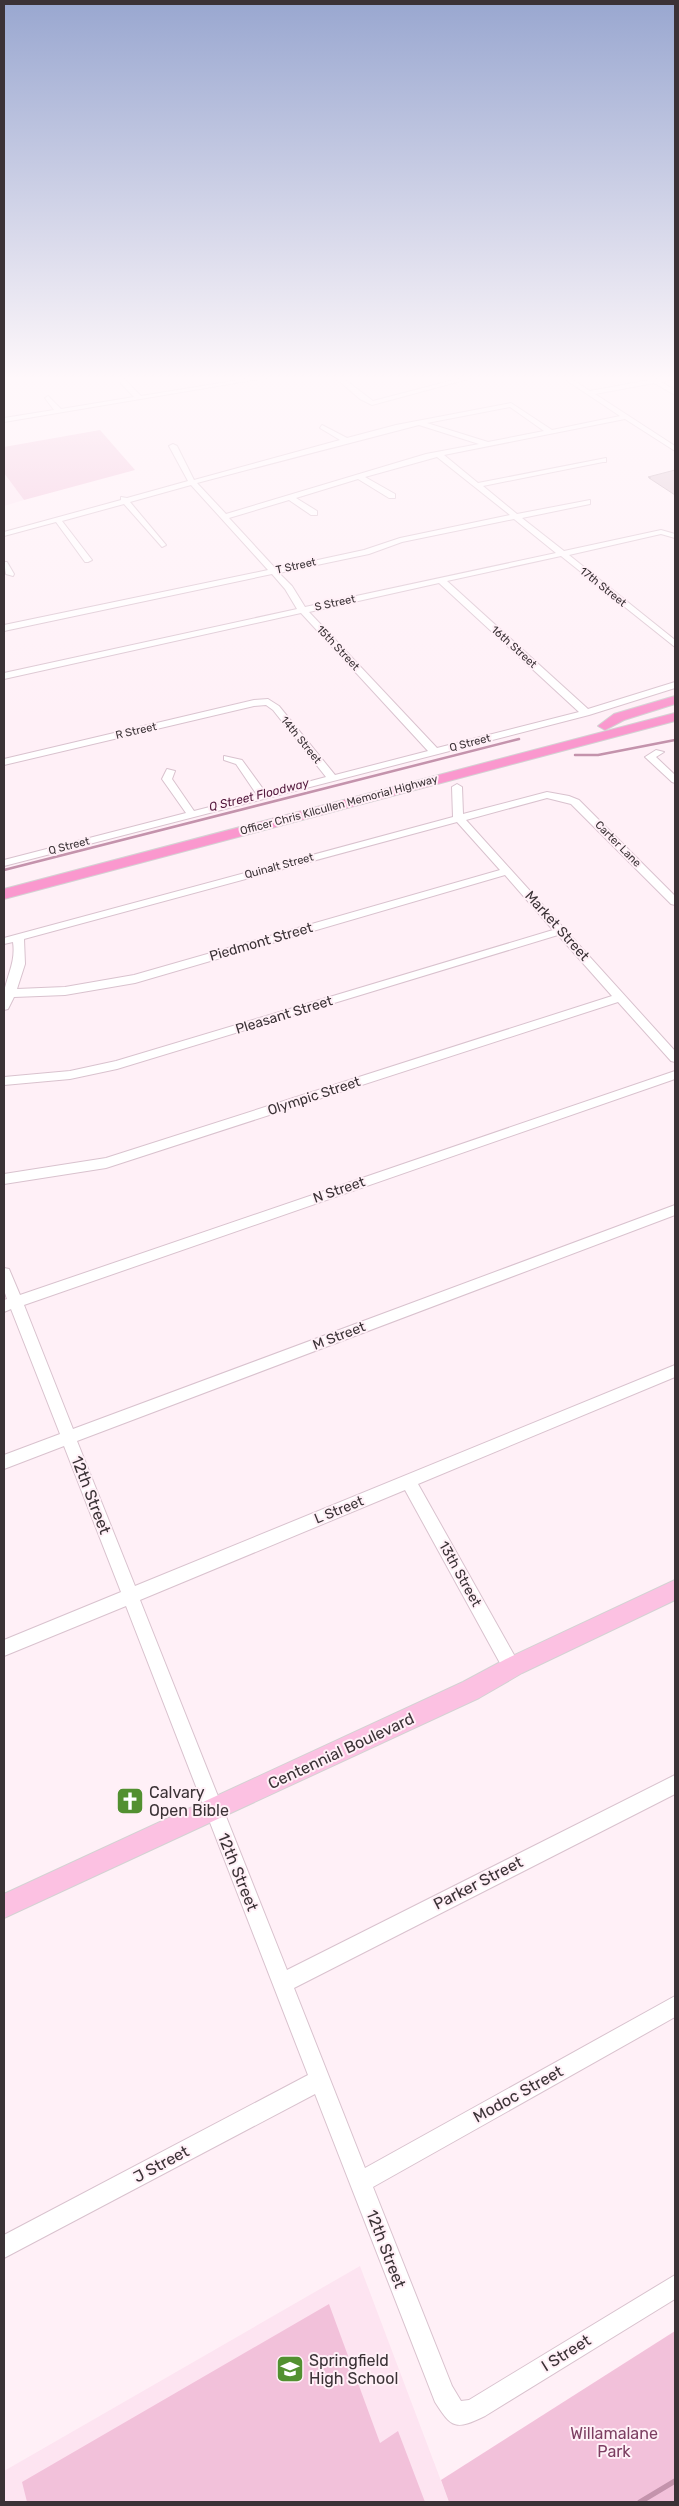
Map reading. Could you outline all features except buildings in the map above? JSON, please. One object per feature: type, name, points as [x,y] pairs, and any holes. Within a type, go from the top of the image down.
[{"type":"highway","points":[[603,731],[619,717],[675,700]]},
{"type":"highway","name":"Officer Chris Kilcullen Memorial Highway","points":[[4,894],[603,731],[675,707]]},
{"type":"highway","name":"Officer Chris Kilcullen Memorial Highway","points":[[4,884],[603,731],[675,717]]},
{"type":"highway","points":[[603,731],[631,734],[675,725]]},
{"type":"main road","name":"Centennial Boulevard","points":[[4,1906],[213,1811],[462,1694],[675,1590]]},
{"type":"street","points":[[4,534],[148,493]]},
{"type":"street","name":"15th Street","points":[[202,493],[290,588],[302,610],[435,752]]},
{"type":"street","points":[[224,517],[303,493]]},
{"type":"street","points":[[387,493],[392,496]]},
{"type":"street","name":"17th Street","points":[[486,493],[675,644]]},
{"type":"street","points":[[289,497],[314,513]]},
{"type":"street","points":[[124,499],[162,544]]},
{"type":"street","name":"T Street","points":[[4,628],[366,552],[400,540],[587,502]]},
{"type":"street","points":[[57,519],[88,560]]},
{"type":"street","name":"S Street","points":[[4,676],[562,553],[671,534]]},
{"type":"street","points":[[4,564],[10,574]]},
{"type":"street","name":"16th Street","points":[[441,580],[586,713]]},
{"type":"street","name":"Q Street","points":[[4,863],[586,713],[675,685]]},
{"type":"street","name":"R Street","points":[[4,762],[254,703],[268,702]]},
{"type":"street","name":"14th Street","points":[[268,702],[276,708],[333,778]]},
{"type":"street","points":[[659,752],[650,757],[675,780]]},
{"type":"street","points":[[227,758],[239,762],[263,796]]},
{"type":"street","points":[[170,771],[167,779],[192,815]]},
{"type":"street","points":[[457,786],[458,817]]},
{"type":"street","name":"Quinalt Street","points":[[4,941],[537,796],[555,795]]},
{"type":"street","name":"Carter Lane","points":[[555,795],[575,802],[675,902]]},
{"type":"street","name":"Market Street","points":[[458,817],[675,1058]]},
{"type":"street","name":"Piedmont Street","points":[[10,993],[65,991],[135,979],[508,871]]},
{"type":"street","name":"Pleasant Street","points":[[4,1081],[70,1075],[117,1066],[561,931]]},
{"type":"street","points":[[4,1006],[21,961],[18,937]]},
{"type":"street","name":"Olympic Street","points":[[4,1179],[106,1162],[621,997]]},
{"type":"street","name":"N Street","points":[[10,1304],[675,1075]]},
{"type":"street","name":"M Street","points":[[4,1462],[675,1210]]},
{"type":"street","name":"12th Street","points":[[4,1273],[10,1304],[69,1437],[129,1596],[282,1983],[318,2081],[360,2182],[443,2394],[455,2413]]},
{"type":"street","name":"L Street","points":[[4,1648],[675,1371]]},
{"type":"street","name":"13th Street","points":[[408,1481],[512,1668]]},
{"type":"street","name":"Parker Street","points":[[282,1983],[675,1784]]},
{"type":"street","name":"Modoc Street","points":[[360,2182],[675,2006]]},
{"type":"street","name":"J Street","points":[[4,2247],[318,2081]]},
{"type":"street","name":"I Street","points":[[455,2413],[466,2413],[477,2408],[675,2286]]},
{"type":"shaded area","points":[[4,493],[19,493],[24,500],[4,506]]},
{"type":"shaded area","name":"Springfield High School","points":[[360,2266],[449,2502],[4,2502],[4,2471]]},
{"type":"green space","points":[[19,493],[50,493],[24,500]]},
{"type":"green space","name":"Springfield High School","points":[[329,2304],[380,2443],[398,2431],[425,2502],[27,2502],[22,2482]]},
{"type":"green space","name":"Willamalane Park","points":[[675,2331],[675,2502],[449,2502],[441,2480]]},
{"type":"waterway","name":"Q Street Floodway","points":[[4,870],[519,739]]},
{"type":"waterway","name":"Q Street Floodway","points":[[575,755],[598,755],[675,740]]},
{"type":"waterway","points":[[640,2502],[675,2481]]},
{"type":"place","name":"Calvary Open Bible","points":[[130,1801]]},
{"type":"place","name":"Springfield High School","points":[[290,2369]]}]
